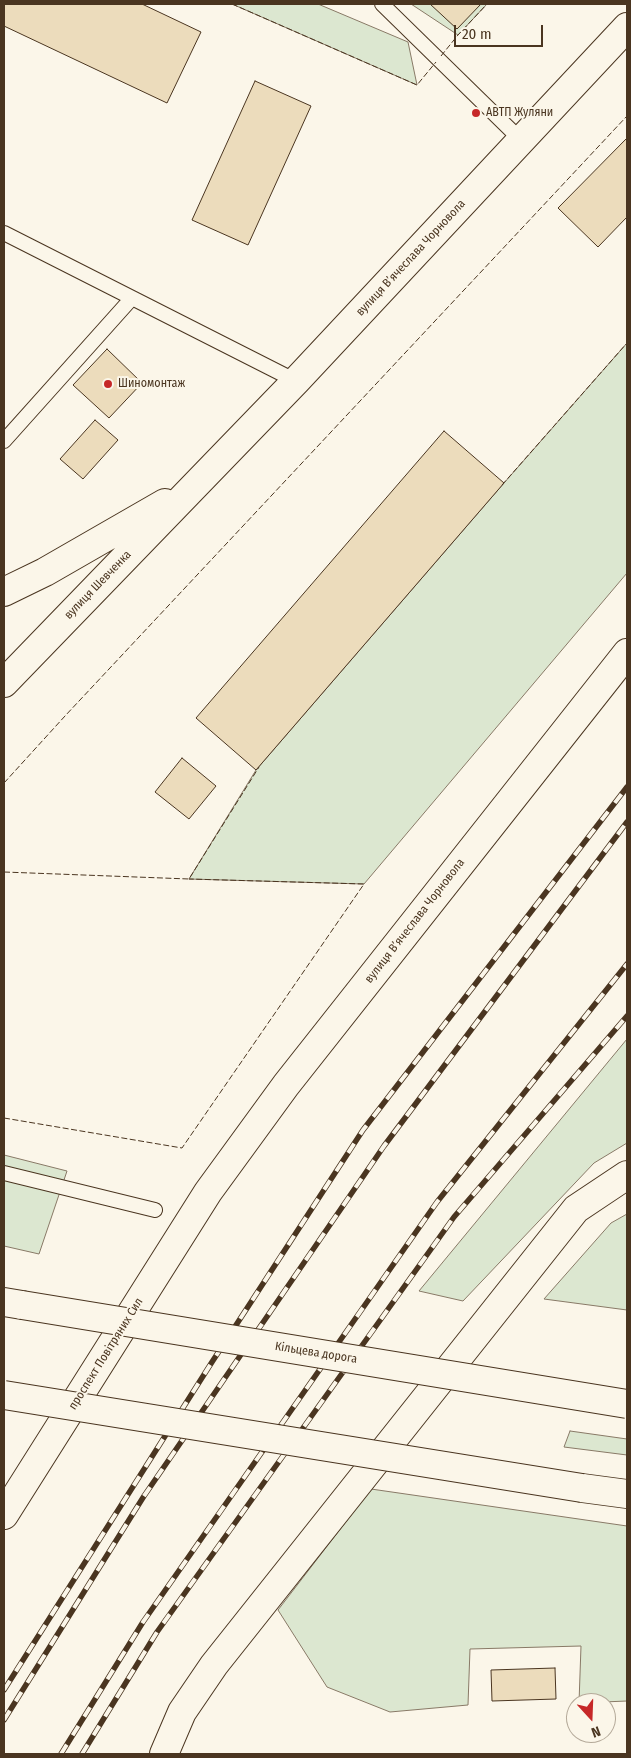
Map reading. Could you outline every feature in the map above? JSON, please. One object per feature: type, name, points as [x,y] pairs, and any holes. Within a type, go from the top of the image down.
[{"type":"main road","name":"вулиця Вʼячеслава Чорновола","points":[[192,487],[296,381],[522,141],[627,26]]},
{"type":"main road","points":[[4,592],[45,572],[192,487]]},
{"type":"main road","name":"вулиця Шевченка","points":[[4,683],[192,487]]},
{"type":"main road","name":"вулиця Вʼячеслава Чорновола","points":[[208,1192],[286,1086],[627,653]]},
{"type":"main road","points":[[164,1754],[182,1712],[214,1665],[576,1210],[627,1175]]},
{"type":"main road","name":"проспект Повітряних Сил","points":[[4,1515],[208,1192]]},
{"type":"main road","name":"Кільцева дорога","points":[[13,1304],[627,1404]]},
{"type":"main road","points":[[4,1395],[627,1494]]},
{"type":"lane","points":[[382,4],[522,141]]},
{"type":"lane","points":[[4,233],[296,381]]},
{"type":"lane","points":[[4,441],[132,298]]},
{"type":"lane","points":[[4,1173],[155,1210]]},
{"type":"green space","points":[[232,4],[318,4],[408,42],[417,85]]},
{"type":"green space","points":[[411,4],[487,4],[458,35]]},
{"type":"green space","points":[[627,343],[627,573],[364,884],[189,879],[256,770]]},
{"type":"green space","points":[[627,1039],[627,1143],[594,1163],[463,1301],[419,1291]]},
{"type":"green space","points":[[4,1155],[67,1171],[39,1254],[4,1246]]},
{"type":"green space","points":[[627,1214],[627,1310],[544,1299],[611,1223]]},
{"type":"green space","points":[[570,1431],[627,1439],[627,1455],[564,1447]]},
{"type":"green space","points":[[371,1489],[627,1526],[627,1701],[616,1701],[616,1693],[579,1693],[581,1646],[470,1649],[468,1705],[390,1712],[327,1687],[278,1610]]},
{"type":"building","points":[[4,4],[142,4],[201,32],[167,103],[4,26]]},
{"type":"building","points":[[430,4],[481,4],[457,29]]},
{"type":"building","points":[[255,81],[311,106],[248,245],[192,220]]},
{"type":"building","points":[[627,138],[627,217],[598,247],[558,208]]},
{"type":"building","name":"Шиномонтаж","points":[[107,349],[142,383],[109,418],[73,385]]},
{"type":"building","points":[[95,420],[118,440],[83,479],[60,459]]},
{"type":"building","points":[[444,431],[504,483],[256,770],[196,718]]},
{"type":"building","points":[[182,758],[216,786],[189,819],[155,792]]},
{"type":"building","points":[[555,1668],[556,1699],[492,1701],[491,1670]]},
{"type":"railway","points":[[4,1690],[212,1362],[363,1130],[627,787]]},
{"type":"railway","points":[[4,1720],[144,1496],[384,1146],[627,822]]},
{"type":"railway","points":[[61,1754],[143,1622],[437,1202],[627,964]]},
{"type":"railway","points":[[82,1754],[157,1632],[454,1217],[627,1016]]},
{"type":"fence","points":[[232,4],[417,85],[436,62]]},
{"type":"fence","points":[[441,56],[487,4]]},
{"type":"fence","points":[[4,783],[627,116]]},
{"type":"fence","points":[[502,485],[627,343]]},
{"type":"fence","points":[[4,872],[189,879],[259,767]]},
{"type":"fence","points":[[4,1118],[182,1148],[364,884],[189,879]]},
{"type":"place","name":"АВТП Жуляни","points":[[476,113]]},
{"type":"place","name":"Шиномонтаж","points":[[108,384]]}]
